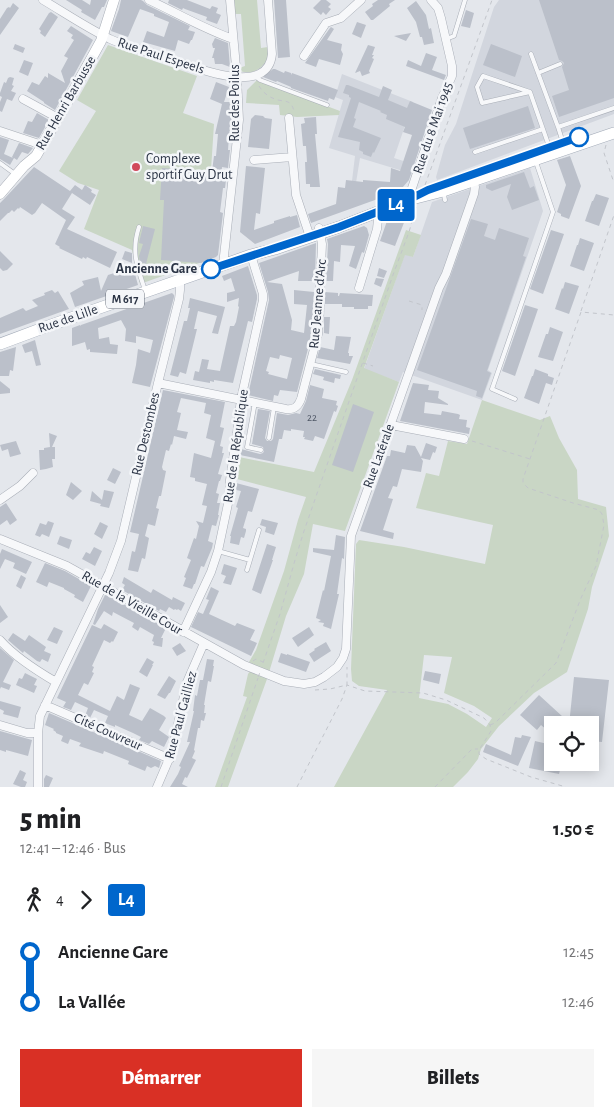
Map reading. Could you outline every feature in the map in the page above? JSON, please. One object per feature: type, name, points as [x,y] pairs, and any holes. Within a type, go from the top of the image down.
[{"type":"main road","name":"Rue de Lille","points":[[0,344],[314,232],[349,223],[416,197],[443,192],[473,178],[550,150],[611,133]]},
{"type":"main road","name":"Rue de Lille","points":[[473,178],[535,160],[550,150]]},
{"type":"street","name":"Rue Paul Espeels","points":[[43,0],[103,36],[128,46],[216,74],[237,78],[255,76]]},
{"type":"street","name":"Rue Henri Barbusse","points":[[0,194],[24,166],[36,156],[103,36],[114,0]]},
{"type":"street","points":[[149,0],[198,25],[233,38]]},
{"type":"street","name":"Rue des Poilus","points":[[223,265],[238,129],[237,78],[230,0]]},
{"type":"street","points":[[255,76],[266,68],[272,57],[268,0]]},
{"type":"street","points":[[304,56],[326,23],[341,18],[361,0]]},
{"type":"street","name":"Rue du 8 Mai 1945","points":[[416,197],[442,98],[452,76],[452,66],[440,12],[431,0]]},
{"type":"street","points":[[23,99],[58,118]]},
{"type":"street","name":"Rue Jeanne d'Arc","points":[[274,407],[290,410],[298,406],[318,334],[322,250],[296,195],[289,118]]},
{"type":"street","points":[[0,131],[42,145]]},
{"type":"street","points":[[254,160],[292,157]]},
{"type":"street","name":"Rue Latérale","points":[[260,673],[298,684],[309,683],[320,680],[329,674],[343,658],[347,644],[350,539],[474,194],[473,178]]},
{"type":"street","points":[[359,288],[377,229],[377,211]]},
{"type":"street","name":"Rue de la République","points":[[183,632],[211,572],[218,551],[229,499],[240,399],[264,297],[250,255]]},
{"type":"street","name":"Rue Destombes","points":[[38,787],[38,733],[40,716],[112,567],[125,528],[179,299],[180,280]]},
{"type":"street","points":[[158,383],[274,407]]},
{"type":"street","points":[[390,425],[464,439]]},
{"type":"street","points":[[0,500],[20,486],[33,473]]},
{"type":"street","name":"Rue de la Vieille Cour","points":[[0,539],[61,563],[204,644],[260,673]]},
{"type":"street","points":[[0,640],[37,671],[56,682]]},
{"type":"street","name":"Rue Paul Gailliez","points":[[157,787],[170,759],[187,682],[204,644]]},
{"type":"street","name":"Cité Couvreur","points":[[45,705],[170,759]]},
{"type":"street","points":[[0,725],[27,733],[38,733]]},
{"type":"lane","points":[[446,39],[454,36],[466,0]]},
{"type":"lane","points":[[531,54],[564,146]]},
{"type":"lane","points":[[538,73],[560,64]]},
{"type":"lane","points":[[255,76],[260,80],[327,105]]},
{"type":"lane","points":[[483,76],[530,92],[482,103],[477,87],[483,76]]},
{"type":"lane","points":[[530,92],[550,150]]},
{"type":"lane","points":[[558,127],[614,108]]},
{"type":"lane","points":[[475,152],[543,129]]},
{"type":"lane","points":[[515,399],[492,389],[553,212],[535,160]]},
{"type":"lane","points":[[0,163],[16,176]]},
{"type":"lane","points":[[139,227],[135,240],[136,263],[146,292]]},
{"type":"lane","points":[[311,364],[346,372]]},
{"type":"lane","points":[[255,402],[247,447],[261,450]]},
{"type":"lane","points":[[269,438],[274,407]]},
{"type":"lane","points":[[247,570],[259,530]]},
{"type":"lane","points":[[218,551],[250,560]]},
{"type":"path","points":[[220,787],[280,614],[294,560],[409,232],[416,197],[492,0]]},
{"type":"path","points":[[255,76],[260,89],[266,95],[291,104],[294,113],[289,118]]},
{"type":"path","points":[[611,133],[606,143],[604,154],[614,183]]},
{"type":"path","points":[[490,726],[556,663],[581,598],[596,566],[604,525],[602,514],[599,510],[528,488],[523,483],[523,479],[614,214]]},
{"type":"path","points":[[410,301],[422,305]]},
{"type":"path","points":[[581,312],[614,315]]},
{"type":"path","points":[[362,362],[372,366]]},
{"type":"path","points":[[464,439],[530,459]]},
{"type":"path","points":[[297,787],[342,699],[347,685],[365,691],[423,693],[446,700],[484,718],[490,726],[491,731],[479,750],[479,754],[486,759],[531,777],[566,787]]},
{"type":"path","points":[[435,787],[472,749],[479,750]]},
{"type":"shaded area","points":[[499,0],[614,0],[614,114],[437,180],[436,177],[445,145],[456,124],[494,7]]},
{"type":"shaded area","points":[[342,74],[413,102],[394,158],[416,165],[413,174],[360,158],[355,189],[351,189],[355,156],[329,148],[343,100],[335,97]]},
{"type":"shaded area","points":[[530,168],[543,211],[488,370],[492,373],[482,400],[403,372],[399,382],[364,369],[405,254],[413,257],[432,202]]},
{"type":"green space","points":[[233,0],[257,0],[261,48],[268,47],[269,57],[257,70],[249,72],[240,71],[239,68],[245,66],[241,14],[234,14]]},
{"type":"green space","name":"Complexe sportif Guy Drut","points":[[108,45],[197,76],[183,113],[214,124],[205,261],[140,284],[132,250],[84,229],[99,190],[78,183],[59,171],[96,111],[77,100]]},
{"type":"green space","points":[[257,80],[340,111],[339,115],[297,117],[280,115],[279,105],[246,103],[247,90]]},
{"type":"green space","points":[[406,230],[421,235],[413,257],[405,255],[364,368],[399,382],[345,531],[313,524],[304,574],[286,616],[267,679],[228,787],[215,787],[247,697],[243,696],[248,674],[254,666],[249,662],[256,650],[284,571],[306,497],[237,479],[239,457],[314,472],[352,380]]},
{"type":"green space","points":[[482,400],[540,420],[550,416],[559,438],[577,470],[578,499],[606,507],[609,536],[567,672],[534,693],[499,726],[481,749],[478,759],[453,787],[334,787],[387,690],[359,686],[352,681],[356,544],[359,540],[404,547],[485,564],[493,525],[416,508],[426,473],[439,476],[448,441],[467,444]],"holes":[[[424,655],[452,657],[444,693],[474,706],[492,718],[486,727],[448,704],[419,698]]]},
{"type":"building","points":[[66,0],[82,0],[90,5],[91,0],[107,0],[95,20]]},
{"type":"building","points":[[121,0],[141,0],[147,5],[190,26],[188,30],[195,32],[192,40],[189,44],[178,40],[175,51],[143,42],[147,31],[164,37],[169,22],[140,9],[128,37],[111,31]]},
{"type":"building","points":[[169,0],[187,0],[210,9],[212,6],[218,8],[216,13],[221,15],[217,24],[206,20],[207,17],[183,8],[182,10],[168,3]]},
{"type":"building","points":[[274,0],[286,0],[290,57],[278,58]]},
{"type":"building","points":[[321,0],[326,0],[331,4],[328,7],[331,9],[326,15],[323,12],[321,15],[313,8]]},
{"type":"building","points":[[378,0],[395,0],[371,20],[365,12]]},
{"type":"building","points":[[539,0],[614,0],[614,98],[559,117],[552,96],[569,90],[562,67],[564,63],[559,60]]},
{"type":"building","points":[[416,1],[426,15],[434,43],[424,45],[416,22],[407,8]]},
{"type":"building","points":[[13,3],[19,8],[0,35],[0,19],[7,8],[10,8]]},
{"type":"building","points":[[466,10],[474,13],[470,28],[461,26]]},
{"type":"building","points":[[51,12],[58,17],[45,37],[40,33],[39,29]]},
{"type":"building","points":[[357,22],[366,25],[361,38],[352,34]]},
{"type":"building","points":[[71,26],[93,40],[55,110],[27,91],[32,82],[39,85],[45,76],[48,78],[48,73],[65,83],[61,71],[68,58],[64,56],[74,40],[71,38],[73,35],[67,31]]},
{"type":"building","points":[[330,28],[334,29],[327,40],[342,44],[341,50],[343,54],[340,65],[319,59],[316,67],[305,63]]},
{"type":"building","points":[[411,33],[406,41],[394,36]]},
{"type":"building","points":[[215,38],[228,43],[230,67],[215,64],[214,58],[212,58],[215,48],[213,48],[212,44]]},
{"type":"building","points":[[15,44],[25,48],[23,53],[13,49]]},
{"type":"building","points":[[491,44],[522,56],[515,77],[483,65]]},
{"type":"building","points":[[368,45],[375,47],[372,55],[374,55],[372,58],[374,59],[369,71],[370,73],[362,76],[360,71],[355,73]]},
{"type":"building","points":[[426,53],[437,57],[432,70],[446,75],[444,80],[406,66],[408,60],[421,66]]},
{"type":"building","points":[[24,60],[33,63],[28,76],[19,72]]},
{"type":"building","points":[[273,69],[284,73],[285,71],[291,73],[291,75],[292,73],[338,90],[334,100],[329,98],[328,101],[263,77]]},
{"type":"building","points":[[10,77],[14,78],[12,85],[14,86],[11,91],[16,93],[12,101],[7,99],[2,112],[0,111],[2,97],[0,93],[4,82],[6,83]]},
{"type":"building","points":[[216,82],[229,87],[224,102],[233,102],[232,137],[229,136],[228,168],[222,167],[221,179],[226,180],[220,212],[223,213],[218,255],[201,263],[161,260],[164,200],[160,200],[162,168],[212,171],[214,156],[216,156],[218,134],[215,134],[222,104],[210,99]]},
{"type":"building","points":[[346,85],[379,97],[383,86],[392,90],[388,100],[407,108],[410,101],[432,110],[409,180],[400,191],[311,223],[308,214],[336,204],[338,187],[345,188],[346,180],[390,182],[391,168],[400,171],[412,135],[403,132],[405,127],[386,119],[387,115],[381,111],[359,102],[353,127],[381,138],[374,153],[371,157],[363,154],[359,150],[360,142],[338,137],[351,98],[343,93]]},
{"type":"building","points":[[528,106],[535,128],[470,149],[463,128]]},
{"type":"building","points":[[37,113],[49,120],[39,138],[23,133],[28,121],[32,122]]},
{"type":"building","points":[[255,115],[272,119],[269,149],[248,147],[251,119]]},
{"type":"building","points":[[316,117],[317,134],[315,134],[320,187],[310,187],[310,184],[306,184],[306,146],[303,146],[301,124],[305,123],[304,118]]},
{"type":"building","points":[[0,137],[9,140],[4,154],[13,158],[19,143],[33,148],[28,154],[22,152],[17,160],[14,158],[10,165],[0,159]]},
{"type":"building","points":[[570,156],[581,186],[569,219],[557,212],[566,185],[557,160]]},
{"type":"building","points":[[246,166],[265,168],[260,214],[256,213],[254,230],[274,223],[274,221],[297,215],[300,227],[255,244],[240,232]]},
{"type":"building","points":[[34,167],[70,191],[75,185],[82,190],[85,185],[96,195],[90,205],[72,193],[62,209],[75,217],[67,229],[117,252],[110,268],[87,257],[82,259],[59,248],[55,244],[66,220],[42,203],[32,215],[20,207],[14,212],[12,210],[0,221],[0,203]]},
{"type":"building","points":[[524,172],[530,188],[534,186],[539,200],[512,210],[507,197],[511,184],[492,191],[486,188],[486,185]]},
{"type":"building","points":[[596,194],[609,198],[599,226],[585,221]]},
{"type":"building","points":[[393,216],[405,220],[395,246],[380,241],[387,221],[391,221]]},
{"type":"building","points":[[471,219],[488,224],[484,236],[495,240],[499,228],[529,238],[523,256],[526,257],[487,371],[491,373],[482,398],[476,396],[477,391],[417,370]]},
{"type":"building","points":[[143,226],[155,229],[146,264],[140,262],[139,256],[143,244],[139,243]]},
{"type":"building","points":[[364,226],[367,228],[369,235],[364,253],[362,252],[356,269],[349,266],[355,246],[341,245],[340,262],[334,261],[333,281],[326,281],[327,239]]},
{"type":"building","points":[[551,230],[564,234],[543,294],[530,289]]},
{"type":"building","points":[[580,238],[594,243],[584,271],[570,266]]},
{"type":"building","points":[[316,243],[315,281],[298,281],[299,271],[267,282],[282,284],[292,320],[291,330],[304,333],[307,305],[294,304],[294,290],[314,292],[312,333],[297,392],[280,390],[278,396],[274,395],[273,401],[248,395],[269,300],[259,263]],"holes":[[[280,355],[292,358],[287,379],[268,374],[269,372],[266,371],[270,357],[279,359]]]},
{"type":"building","points":[[0,251],[13,264],[7,270],[3,271],[0,268]]},
{"type":"building","points":[[125,251],[132,253],[132,263],[122,259]]},
{"type":"building","points":[[248,266],[257,299],[252,322],[248,321],[233,383],[214,380],[214,382],[210,381],[210,383],[193,380],[195,371],[199,372],[202,359],[209,360],[207,369],[220,371],[230,326],[234,326],[236,322],[239,307],[239,298],[227,302],[227,293],[235,291],[231,278],[224,281],[222,276]]},
{"type":"building","points":[[133,267],[138,285],[75,307],[70,293],[84,285],[82,281],[98,277],[101,291],[108,275]]},
{"type":"building","points":[[379,268],[387,271],[384,278],[377,276]]},
{"type":"building","points":[[376,278],[384,279],[381,287],[374,284]]},
{"type":"building","points":[[565,282],[579,286],[569,314],[555,309]]},
{"type":"building","points":[[52,290],[55,293],[58,291],[69,309],[0,334],[0,318],[23,308],[26,311],[38,306],[32,300]]},
{"type":"building","points":[[325,292],[338,293],[338,296],[340,293],[373,295],[372,306],[368,306],[368,309],[354,309],[354,307],[342,307],[342,304],[325,304],[324,317]]},
{"type":"building","points":[[172,293],[174,297],[150,387],[132,383],[138,349],[150,353],[153,340],[136,336],[136,343],[125,341],[126,329],[121,320],[98,328],[99,339],[109,337],[110,344],[118,345],[117,354],[90,352],[90,349],[87,350],[85,342],[72,346],[72,328]]},
{"type":"building","points":[[190,298],[225,307],[218,334],[212,333],[217,316],[198,311],[194,329],[197,329],[186,374],[180,372],[178,377],[170,375],[184,321],[187,321]]},
{"type":"building","points":[[525,305],[538,309],[515,376],[502,371]]},
{"type":"building","points":[[324,317],[330,317],[329,334],[324,333]]},
{"type":"building","points":[[550,327],[563,332],[553,361],[538,357]]},
{"type":"building","points":[[336,336],[351,337],[348,353],[349,356],[353,356],[350,364],[317,358],[320,347],[334,350]]},
{"type":"building","points":[[35,340],[41,365],[36,366],[32,351],[25,353],[22,345]]},
{"type":"building","points":[[16,347],[13,371],[10,370],[9,376],[0,376],[0,352]]},
{"type":"building","points":[[315,369],[341,375],[340,379],[335,378],[334,383],[323,380],[324,377],[313,374]]},
{"type":"building","points":[[535,369],[554,378],[552,385],[546,383],[539,404],[524,398]]},
{"type":"building","points":[[0,381],[10,389],[10,393],[0,394]]},
{"type":"building","points":[[413,383],[429,385],[428,390],[439,391],[438,398],[448,404],[425,402],[424,413],[441,415],[442,411],[458,414],[460,415],[459,419],[467,420],[466,427],[470,428],[469,434],[400,421]]},
{"type":"building","points":[[310,385],[324,389],[322,398],[337,401],[336,412],[334,411],[324,439],[315,436],[313,441],[304,439],[304,431],[284,430],[282,439],[279,439],[274,462],[240,455],[241,449],[260,454],[264,451],[263,447],[252,444],[258,409],[270,411],[265,438],[267,441],[271,441],[273,439],[277,413],[288,415],[300,414]]},
{"type":"building","points":[[163,390],[225,402],[220,427],[224,428],[220,446],[223,447],[222,453],[224,453],[218,474],[222,475],[216,493],[219,494],[217,503],[220,503],[219,515],[216,526],[212,525],[208,541],[213,543],[212,548],[204,567],[201,566],[192,589],[183,586],[186,578],[184,577],[191,560],[187,558],[194,538],[196,539],[199,526],[196,521],[203,523],[207,506],[202,505],[207,484],[195,481],[195,478],[190,477],[194,453],[211,458],[215,441],[206,438],[211,415],[204,413],[206,403],[181,398],[177,412],[181,413],[177,430],[188,432],[186,439],[174,436],[169,451],[166,450],[162,467],[166,471],[161,496],[159,496],[156,508],[159,509],[155,526],[148,524],[145,536],[149,538],[145,559],[142,558],[138,572],[128,570],[132,551],[135,552],[139,534],[130,532]]},
{"type":"building","points":[[353,404],[374,412],[353,472],[332,465]]},
{"type":"building","points":[[49,433],[57,436],[52,447],[55,447],[55,459],[52,459],[53,467],[40,470],[39,450],[50,447]]},
{"type":"building","points":[[16,441],[21,454],[10,457],[8,449],[2,451],[0,445]]},
{"type":"building","points":[[426,443],[437,447],[435,453],[433,452],[430,460],[421,458],[423,461],[421,472],[402,469],[397,487],[393,486],[388,498],[393,499],[383,530],[394,533],[393,539],[360,531],[387,456],[390,456],[391,450],[405,453],[407,445],[415,446],[421,457]]},
{"type":"building","points":[[113,468],[121,472],[115,484],[107,480]]},
{"type":"building","points":[[71,482],[82,491],[73,500],[66,495]]},
{"type":"building","points":[[236,483],[259,489],[252,512],[248,511],[243,528],[246,531],[244,538],[241,537],[239,545],[230,543],[230,536],[238,508],[236,507],[241,491],[236,490]]},
{"type":"building","points":[[104,490],[114,492],[109,508],[90,501],[92,491],[102,500]]},
{"type":"building","points":[[6,503],[17,520],[10,525],[7,520],[0,525],[0,507]]},
{"type":"building","points":[[262,519],[278,523],[274,535],[265,532],[266,527],[260,525]]},
{"type":"building","points":[[48,521],[54,523],[49,537],[42,534],[40,537],[35,535],[40,523],[46,525]]},
{"type":"building","points":[[100,522],[108,526],[102,539],[94,534]]},
{"type":"building","points":[[336,535],[345,537],[344,559],[342,558],[337,594],[339,594],[331,629],[323,626],[324,623],[318,622],[321,620],[316,618],[331,556],[313,552],[313,548],[334,550]]},
{"type":"building","points":[[60,536],[72,540],[69,549],[57,544]]},
{"type":"building","points":[[267,544],[276,547],[261,594],[252,590]]},
{"type":"building","points":[[94,547],[102,551],[95,566],[82,559],[86,552],[90,554]]},
{"type":"building","points":[[2,549],[32,562],[26,574],[13,568],[15,563],[5,559],[0,569]]},
{"type":"building","points":[[45,563],[65,571],[91,586],[83,602],[64,588],[49,582],[47,587],[36,582]]},
{"type":"building","points":[[224,564],[237,568],[231,585],[223,583],[226,576],[221,574]]},
{"type":"building","points":[[21,575],[26,578],[21,589],[16,586]]},
{"type":"building","points":[[124,577],[151,593],[153,589],[172,600],[173,597],[185,603],[181,611],[169,607],[166,612],[160,609],[159,611],[122,590],[125,585],[122,583]]},
{"type":"building","points":[[211,587],[219,591],[209,614],[235,626],[237,623],[255,630],[250,640],[257,643],[251,656],[191,627],[198,612],[203,614],[209,600],[206,599]]},
{"type":"building","points":[[106,594],[166,628],[161,638],[163,638],[162,647],[153,645],[154,635],[140,627],[138,631],[132,627],[134,623],[113,612],[112,616],[104,611],[95,625],[93,624]]},
{"type":"building","points":[[0,605],[8,617],[0,623]]},
{"type":"building","points":[[104,624],[118,632],[113,642],[110,643],[104,640],[92,666],[94,667],[92,672],[94,673],[88,685],[84,683],[78,695],[110,711],[117,696],[124,700],[130,684],[140,688],[129,715],[142,721],[150,708],[164,716],[166,718],[159,730],[169,737],[164,747],[152,741],[149,744],[139,740],[141,737],[115,725],[115,727],[105,723],[108,716],[94,710],[90,718],[85,716],[88,708],[75,702],[71,710],[63,707],[66,702],[57,698],[92,625],[101,629]]},
{"type":"building","points":[[54,627],[63,631],[57,644],[47,640]]},
{"type":"building","points":[[309,627],[314,635],[298,647],[292,638]]},
{"type":"building","points":[[13,633],[25,641],[29,635],[46,647],[44,651],[51,654],[48,662],[42,659],[40,662],[37,661],[24,651],[23,653],[8,640]]},
{"type":"building","points":[[326,642],[331,651],[314,662],[309,654]]},
{"type":"building","points":[[180,643],[186,651],[177,656],[172,648]]},
{"type":"building","points":[[0,648],[14,660],[3,682],[11,685],[9,690],[1,687],[0,689]]},
{"type":"building","points":[[281,653],[310,662],[306,672],[278,662]]},
{"type":"building","points":[[147,658],[154,662],[147,677],[139,672]]},
{"type":"building","points":[[207,659],[214,660],[214,666],[211,682],[208,681],[204,705],[204,713],[206,713],[204,721],[201,720],[200,728],[198,728],[195,751],[192,758],[196,760],[182,784],[188,787],[170,787],[178,774],[181,767],[179,766],[190,742],[187,742],[194,711],[195,695],[197,696],[200,680],[203,680]]},
{"type":"building","points":[[425,671],[441,674],[439,684],[423,680]]},
{"type":"building","points":[[25,673],[37,679],[34,685],[37,686],[34,693],[16,685],[19,678],[22,679]]},
{"type":"building","points":[[169,676],[176,681],[165,699],[157,695]]},
{"type":"building","points":[[574,677],[609,680],[602,742],[599,742],[599,716],[570,716]]},
{"type":"building","points":[[539,695],[562,716],[544,716],[544,728],[541,725],[537,730],[520,715]]},
{"type":"building","points":[[0,701],[21,707],[18,718],[3,714],[4,711],[0,709]]},
{"type":"building","points":[[49,713],[161,761],[159,768],[147,766],[145,771],[128,764],[129,761],[104,751],[103,754],[79,746],[81,743],[70,739],[68,744],[61,741],[63,736],[45,725]]},
{"type":"building","points":[[0,731],[32,740],[28,756],[0,750]]},
{"type":"building","points":[[522,735],[531,737],[518,766],[483,752],[486,744],[511,755],[515,737],[521,738]]},
{"type":"building","points":[[535,741],[544,743],[544,771],[529,768]]},
{"type":"building","points":[[20,770],[26,773],[23,780],[27,782],[25,787],[13,784]]},
{"type":"building","points":[[544,771],[560,771],[559,774]]},
{"type":"building","points":[[46,775],[53,778],[49,787],[44,787]]},
{"type":"bus line","name":"L4","points":[[211,269],[339,227],[408,200],[428,190],[579,137]]},
{"type":"place","name":"Complexe sportif Guy Drut","points":[[136,167]]},
{"type":"place","name":"Ancienne Gare","points":[[211,269]]}]
